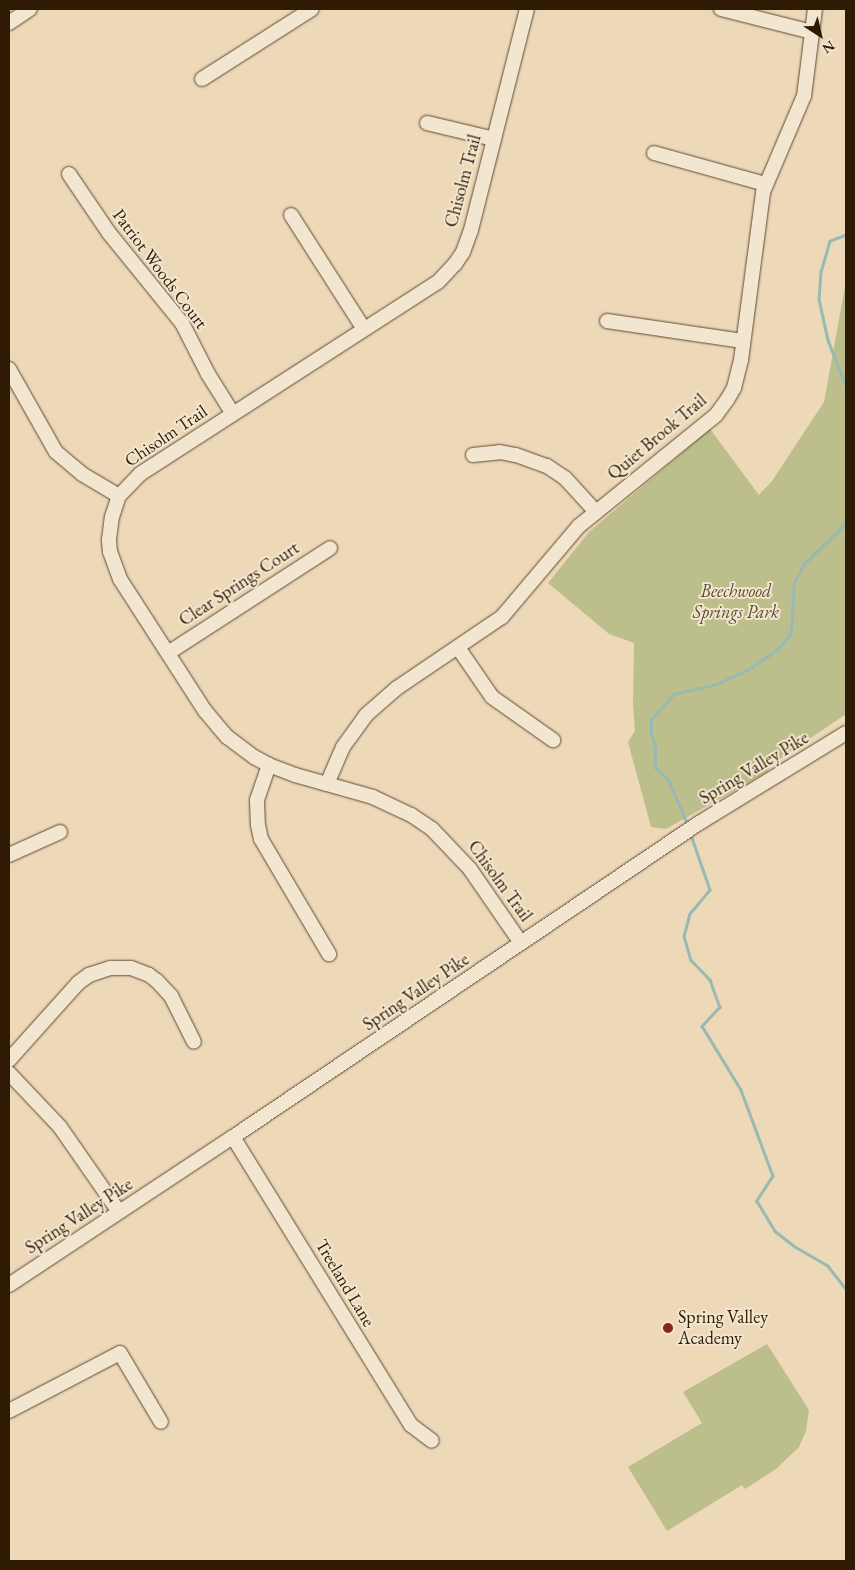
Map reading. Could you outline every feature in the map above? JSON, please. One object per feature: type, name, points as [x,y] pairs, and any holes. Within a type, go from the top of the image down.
[{"type":"street","points":[[9,22],[30,9]]},
{"type":"street","points":[[202,79],[312,9]]},
{"type":"street","name":"Chisolm Trail","points":[[521,943],[470,869],[432,829],[391,805],[269,765],[240,748],[217,726],[168,653],[115,568],[110,552],[109,531],[119,496],[140,474],[438,282],[455,264],[463,252],[471,230],[527,9]]},
{"type":"street","points":[[721,9],[812,32]]},
{"type":"street","name":"Quiet Brook Trail","points":[[327,784],[343,747],[366,715],[398,688],[459,649],[502,617],[579,526],[724,406],[734,388],[738,374],[765,184],[802,103],[808,78],[815,9]]},
{"type":"street","points":[[427,123],[494,138]]},
{"type":"street","points":[[654,153],[765,184]]},
{"type":"street","name":"Patriot Woods Court","points":[[70,174],[109,233],[182,323],[208,374],[233,414]]},
{"type":"street","points":[[291,215],[364,329]]},
{"type":"street","points":[[607,321],[743,341]]},
{"type":"street","points":[[9,369],[56,452],[82,474],[119,496]]},
{"type":"street","points":[[473,454],[500,452],[516,455],[547,466],[565,478],[596,512]]},
{"type":"street","name":"Clear Springs Court","points":[[168,653],[330,548]]},
{"type":"street","points":[[459,649],[492,697],[553,740]]},
{"type":"street","name":"Spring Valley Pike","points":[[9,1285],[699,824],[846,733]]},
{"type":"street","points":[[269,765],[257,800],[257,818],[261,839],[329,954]]},
{"type":"street","points":[[9,855],[60,832]]},
{"type":"street","points":[[9,1060],[78,982],[89,975],[110,968],[131,968],[158,980],[171,996],[194,1042]]},
{"type":"street","points":[[9,1073],[60,1127],[119,1212]]},
{"type":"street","name":"Treeland Lane","points":[[233,1137],[411,1425],[432,1441]]},
{"type":"street","points":[[9,1411],[120,1354],[161,1422]]},
{"type":"green space","name":"Beechwood Springs Park","points":[[846,281],[846,714],[771,765],[767,772],[666,829],[651,827],[628,742],[635,731],[633,705],[634,643],[609,634],[548,583],[589,532],[710,429],[759,495],[772,481],[824,402]]},
{"type":"green space","points":[[767,1344],[809,1410],[806,1431],[799,1447],[776,1469],[745,1489],[742,1485],[667,1531],[628,1467],[702,1423],[683,1392]]},
{"type":"waterway","points":[[846,235],[830,241],[821,272],[819,299],[828,340],[846,386]]},
{"type":"waterway","points":[[688,826],[668,780],[655,768],[655,747],[651,734],[651,720],[674,694],[717,684],[747,670],[778,649],[791,633],[794,583],[803,565],[846,523]]},
{"type":"waterway","points":[[691,835],[710,890],[690,914],[684,936],[691,960],[710,980],[720,1007],[702,1026],[741,1090],[773,1176],[757,1201],[775,1231],[794,1246],[828,1266],[846,1289]]},
{"type":"place","name":"Spring Valley Academy","points":[[668,1328]]}]
